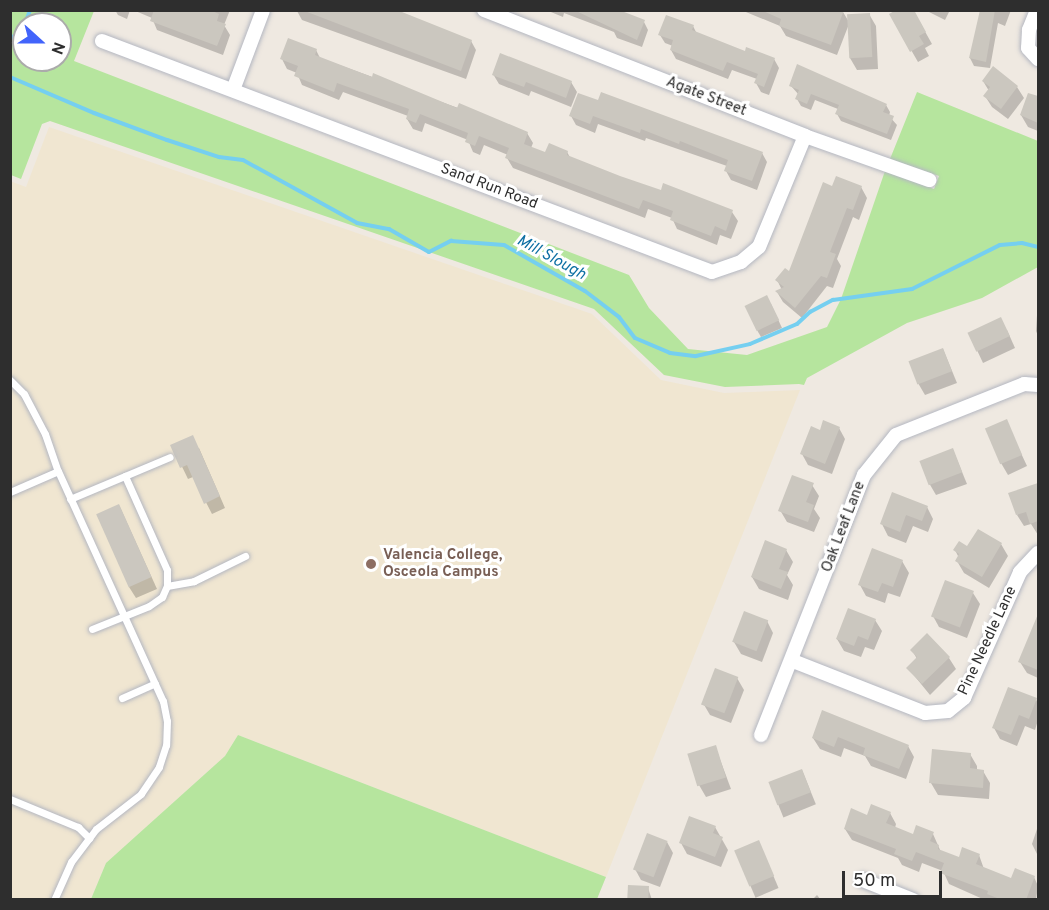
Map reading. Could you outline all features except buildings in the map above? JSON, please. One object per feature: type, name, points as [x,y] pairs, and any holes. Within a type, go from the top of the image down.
[{"type":"street","points":[[233,90],[263,10]]},
{"type":"street","name":"Agate Street","points":[[484,10],[805,136],[929,180]]},
{"type":"street","points":[[1037,10],[1029,30],[1028,48],[1038,58]]},
{"type":"street","name":"Sand Run Road","points":[[102,41],[712,272],[741,262],[759,247],[805,136]]},
{"type":"street","name":"Oak Leaf Lane","points":[[761,735],[793,661],[864,475],[896,435],[1024,384],[1038,385]]},
{"type":"street","name":"Pine Needle Lane","points":[[793,661],[925,713],[948,711],[964,698],[1020,572],[1038,553]]},
{"type":"street","points":[[863,880],[913,900]]},
{"type":"lane","points":[[10,380],[24,394],[45,434],[70,499],[154,683],[167,721],[166,745],[159,767],[141,794],[96,828],[71,862],[54,900]]},
{"type":"lane","points":[[70,499],[170,457]]},
{"type":"lane","points":[[10,492],[58,471]]},
{"type":"lane","points":[[92,629],[162,597],[167,586],[167,570],[125,476]]},
{"type":"lane","points":[[167,586],[194,582],[245,556]]},
{"type":"lane","points":[[122,698],[154,683]]},
{"type":"lane","points":[[10,799],[78,827],[89,838]]},
{"type":"shaded area","name":"Valencia College, Osceola Campus","points":[[49,127],[592,314],[661,380],[724,393],[800,390],[606,877],[238,735],[225,756],[106,863],[91,899],[11,899],[10,181],[26,187]]},
{"type":"green space","points":[[10,11],[94,11],[74,61],[629,275],[649,308],[688,349],[747,355],[827,327],[841,299],[885,171],[934,189],[939,176],[890,159],[917,92],[1038,141],[1038,267],[982,298],[907,323],[807,378],[804,385],[725,387],[664,375],[594,309],[50,121],[42,124],[21,179],[11,175]]},
{"type":"green space","points":[[238,735],[606,877],[597,899],[91,899],[106,863],[225,756]]},
{"type":"waterway","name":"Mill Slough","points":[[10,77],[94,113],[167,140],[219,157],[243,160],[357,223],[389,229],[429,252],[451,241],[504,245],[585,291],[619,317],[635,338],[670,353],[696,356],[750,344],[797,324],[810,312],[833,300],[912,289],[1000,245],[1022,243],[1038,247]]},
{"type":"place","name":"Valencia College, Osceola Campus","points":[[371,564]]}]
